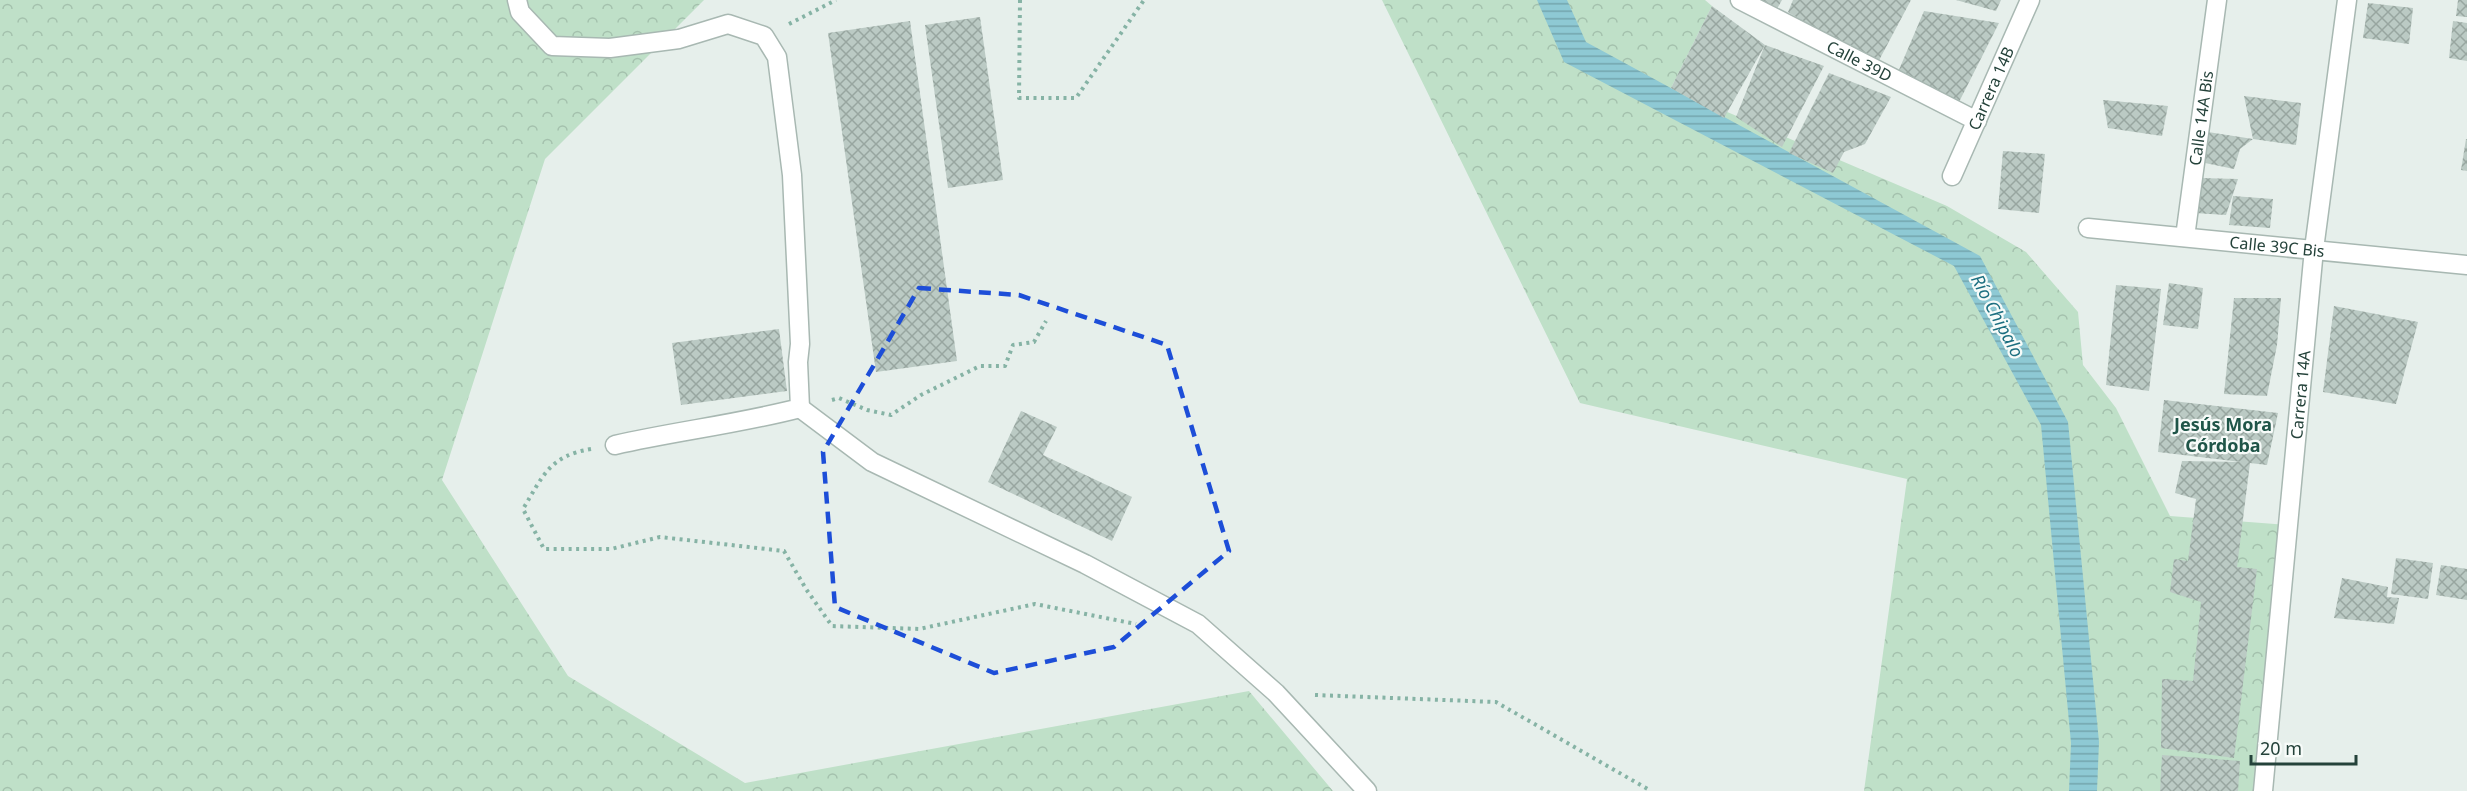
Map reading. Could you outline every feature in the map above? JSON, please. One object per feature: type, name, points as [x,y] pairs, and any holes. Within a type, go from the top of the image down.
[{"type":"street","points":[[517,0],[520,12],[552,46],[610,48],[678,39],[728,24],[764,36],[777,57],[792,175],[800,344],[798,362],[800,408]]},
{"type":"street","name":"Calle 39D","points":[[1740,0],[1977,121]]},
{"type":"street","name":"Carrera 14B","points":[[1952,176],[2030,0]]},
{"type":"street","name":"Calle 14A Bis","points":[[2185,237],[2217,0]]},
{"type":"street","name":"Carrera 14A","points":[[2263,791],[2314,249],[2347,0]]},
{"type":"street","name":"Calle 39C Bis","points":[[2088,228],[2467,265]]},
{"type":"street","points":[[615,445],[800,408]]},
{"type":"street","points":[[800,408],[872,462],[1085,564],[1198,624],[1276,693],[1367,791]]},
{"type":"path","points":[[764,36],[836,0]]},
{"type":"path","points":[[1020,0],[1019,98],[1076,98],[1144,0]]},
{"type":"path","points":[[800,408],[839,398],[867,410],[891,415],[921,395],[980,366],[1005,366],[1013,345],[1034,342],[1046,321]]},
{"type":"path","points":[[615,445],[573,452],[548,467],[523,509],[544,549],[611,549],[660,537],[784,551],[806,589],[832,626],[919,629],[1035,604],[1143,625]]},
{"type":"path","points":[[1276,693],[1496,702],[1651,791]]},
{"type":"highlighted area","points":[[919,288],[1019,295],[1167,345],[1229,551],[1114,647],[994,673],[835,607],[823,452]]},
{"type":"green space","points":[[0,0],[704,0],[545,159],[442,480],[568,676],[745,783],[1249,691],[1333,791],[0,791]]},
{"type":"green space","points":[[1382,0],[1705,0],[1712,6],[1671,88],[1947,206],[2026,252],[2078,312],[2083,365],[2116,408],[2170,516],[2288,525],[2263,791],[1864,791],[1907,479],[1580,403]]},
{"type":"water","name":"Río Chipalo","points":[[1537,0],[1567,0],[1586,42],[1980,256],[2068,422],[2099,742],[2097,791],[2069,791],[2071,743],[2041,425],[1954,266],[1564,62]]},
{"type":"building","points":[[1758,0],[1782,0],[1777,9]]},
{"type":"building","points":[[1793,0],[1911,0],[1876,66],[1788,12]]},
{"type":"building","points":[[1956,0],[2001,0],[1996,11]]},
{"type":"building","points":[[2458,0],[2467,0],[2467,17],[2456,16]]},
{"type":"building","points":[[2368,3],[2413,8],[2409,44],[2363,38]]},
{"type":"building","points":[[1712,6],[1765,45],[1724,118],[1671,88]]},
{"type":"building","points":[[1924,11],[1999,23],[1958,104],[1898,72]]},
{"type":"building","points":[[980,17],[1003,180],[948,188],[925,25]]},
{"type":"building","points":[[910,21],[957,361],[876,372],[828,33]]},
{"type":"building","points":[[2453,21],[2467,23],[2467,61],[2449,58]]},
{"type":"building","points":[[1765,45],[1824,66],[1782,147],[1736,117]]},
{"type":"building","points":[[1829,73],[1891,97],[1865,144],[1844,152],[1833,173],[1789,153]]},
{"type":"building","points":[[2244,96],[2301,103],[2296,145],[2253,139]]},
{"type":"building","points":[[2103,100],[2168,106],[2162,136],[2108,128]]},
{"type":"building","points":[[2208,132],[2253,139],[2240,149],[2234,169],[2205,163]]},
{"type":"building","points":[[2467,139],[2467,171],[2461,170]]},
{"type":"building","points":[[2003,151],[2045,154],[2039,213],[1998,209]]},
{"type":"building","points":[[2200,178],[2238,179],[2226,215],[2194,213]]},
{"type":"building","points":[[2233,196],[2273,199],[2270,228],[2229,225]]},
{"type":"building","points":[[2169,283],[2203,288],[2198,329],[2163,325]]},
{"type":"building","points":[[2116,285],[2161,289],[2149,391],[2106,385]]},
{"type":"building","points":[[2234,298],[2281,298],[2277,345],[2267,396],[2224,394]]},
{"type":"building","points":[[2334,306],[2418,322],[2396,404],[2323,392]]},
{"type":"building","points":[[779,329],[787,391],[681,405],[672,343]]},
{"type":"building","points":[[2164,400],[2278,413],[2267,465],[2250,463],[2237,567],[2257,569],[2234,758],[2161,748],[2162,679],[2193,681],[2201,602],[2170,592],[2174,559],[2188,561],[2196,499],[2175,493],[2182,461],[2241,462],[2158,452]]},
{"type":"building","points":[[1021,411],[1057,427],[1043,455],[1132,497],[1112,541],[988,482]]},
{"type":"building","points":[[2396,558],[2433,563],[2428,599],[2391,594]]},
{"type":"building","points":[[2441,565],[2467,569],[2467,600],[2436,595]]},
{"type":"building","points":[[2342,578],[2388,587],[2387,597],[2399,598],[2394,624],[2334,618]]},
{"type":"building","points":[[2162,755],[2240,761],[2238,791],[2160,791]]},
{"type":"district","name":"Jesús Mora Córdoba","points":[[2223,435]]}]
